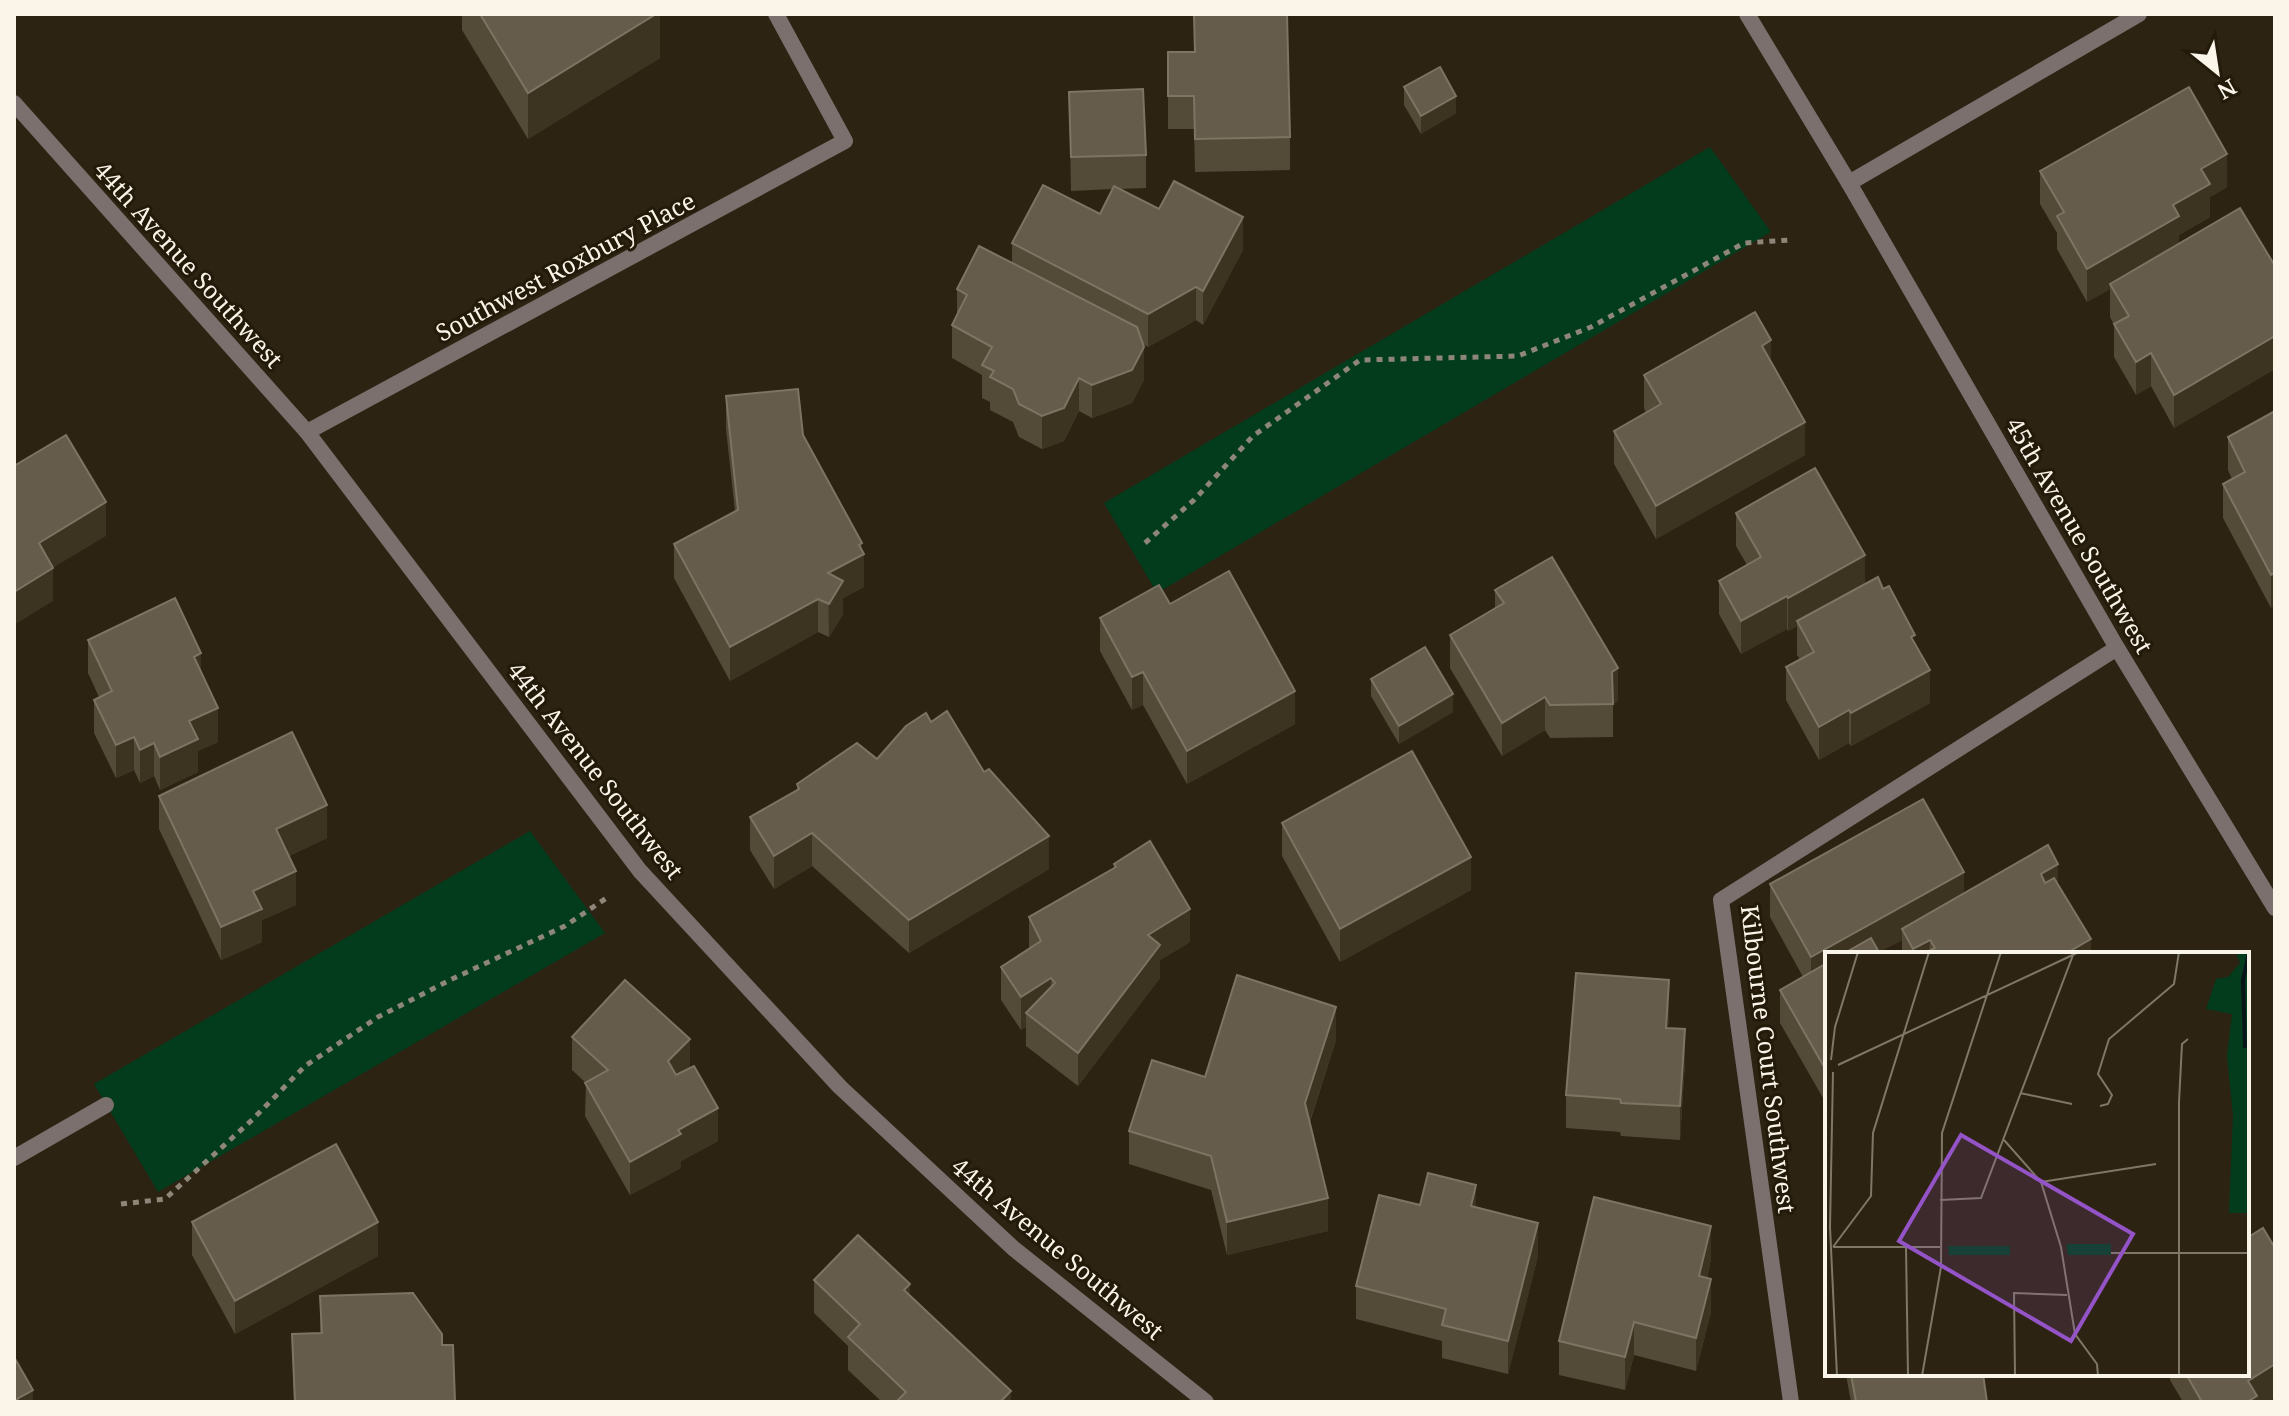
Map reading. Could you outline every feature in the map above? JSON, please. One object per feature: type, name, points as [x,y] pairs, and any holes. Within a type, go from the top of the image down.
[{"type":"street","name":"Southwest Roxbury Place","points":[[307,432],[845,141],[776,14]]},
{"type":"street","name":"45th Avenue Southwest","points":[[1747,14],[1849,183],[2117,648],[2275,908]]},
{"type":"street","points":[[1849,183],[2139,14]]},
{"type":"street","name":"44th Avenue Southwest","points":[[14,103],[307,432],[640,871],[840,1087],[1013,1248],[1206,1402]]},
{"type":"street","name":"Kilbourne Court Southwest","points":[[1791,1402],[1721,900],[2117,648]]},
{"type":"street","points":[[14,1158],[106,1105]]},
{"type":"path","points":[[1145,543],[1194,500],[1253,436],[1360,360],[1518,356],[1591,327],[1744,243],[1790,240]]},
{"type":"path","points":[[121,1204],[165,1199],[253,1119],[305,1066],[378,1017],[565,926],[614,893]]},
{"type":"green space","points":[[1710,147],[1771,232],[1157,593],[1104,503]]},
{"type":"green space","points":[[530,831],[605,933],[158,1192],[94,1084]]},
{"type":"building","points":[[480,14],[656,14],[528,93]]},
{"type":"building","points":[[1194,14],[1287,14],[1290,137],[1195,139],[1194,96],[1168,96],[1168,52],[1195,52]]},
{"type":"building","points":[[1440,67],[1456,96],[1421,116],[1404,87]]},
{"type":"building","points":[[2189,87],[2227,154],[2201,169],[2210,184],[2173,205],[2179,216],[2087,269],[2057,216],[2064,212],[2040,171]]},
{"type":"building","points":[[1143,89],[1146,155],[1071,157],[1069,92]]},
{"type":"building","points":[[1174,181],[1243,217],[1203,291],[1196,287],[1148,314],[1012,243],[1043,185],[1100,214],[1114,186],[1159,209]]},
{"type":"building","points":[[2240,208],[2275,266],[2275,336],[2174,395],[2151,353],[2136,362],[2114,324],[2129,316],[2110,284]]},
{"type":"building","points":[[979,246],[1137,327],[1144,347],[1132,370],[1092,385],[1079,378],[1064,408],[1042,416],[1019,404],[1013,389],[990,377],[994,371],[982,365],[992,347],[952,325],[967,295],[957,289]]},
{"type":"building","points":[[1755,312],[1771,340],[1762,346],[1805,422],[1656,506],[1614,431],[1661,404],[1644,375]]},
{"type":"building","points":[[798,389],[803,435],[862,543],[859,545],[864,554],[828,573],[843,581],[829,604],[818,599],[730,647],[674,544],[738,510],[726,396]]},
{"type":"building","points":[[2275,411],[2275,573],[2271,575],[2223,484],[2245,472],[2228,437]]},
{"type":"building","points":[[66,435],[106,502],[39,543],[53,568],[14,592],[14,466]]},
{"type":"building","points":[[1815,468],[1865,555],[1741,621],[1719,581],[1761,557],[1736,513]]},
{"type":"building","points":[[1552,557],[1618,668],[1612,672],[1613,704],[1550,705],[1545,697],[1502,723],[1450,635],[1504,603],[1495,590]]},
{"type":"building","points":[[1229,571],[1295,691],[1187,751],[1143,672],[1132,677],[1100,618],[1159,585],[1170,604]]},
{"type":"building","points":[[1878,577],[1883,589],[1889,586],[1915,635],[1911,637],[1930,670],[1819,727],[1786,667],[1814,652],[1797,621]]},
{"type":"building","points":[[175,598],[201,653],[194,657],[218,708],[189,721],[198,739],[160,757],[154,743],[140,750],[134,737],[116,745],[94,700],[112,691],[88,640]]},
{"type":"building","points":[[1425,647],[1453,694],[1399,726],[1371,679]]},
{"type":"building","points":[[947,711],[984,772],[989,769],[1049,836],[909,920],[812,833],[774,856],[750,817],[799,789],[797,784],[857,743],[877,759],[906,726],[926,713],[931,722]]},
{"type":"building","points":[[292,732],[327,805],[276,829],[296,871],[253,891],[262,909],[221,927],[159,796]]},
{"type":"building","points":[[1412,751],[1471,857],[1340,929],[1282,823]]},
{"type":"building","points":[[1923,799],[1964,872],[1811,957],[1770,884]]},
{"type":"building","points":[[1150,841],[1190,909],[1148,935],[1160,945],[1078,1053],[1026,1013],[1055,983],[1051,978],[1021,997],[1001,967],[1041,941],[1029,917],[1116,867],[1114,864]]},
{"type":"building","points":[[2048,845],[2058,864],[2041,874],[2045,883],[2054,878],[2091,939],[2068,952],[1929,952],[1935,948],[1930,940],[1913,949],[1902,929]]},
{"type":"building","points":[[1871,938],[1879,952],[1846,952]]},
{"type":"building","points":[[1825,964],[1825,1069],[1780,990]]},
{"type":"building","points":[[1576,973],[1669,980],[1666,1028],[1685,1029],[1680,1106],[1621,1103],[1620,1099],[1566,1095]]},
{"type":"building","points":[[1237,975],[1336,1007],[1305,1103],[1328,1198],[1227,1222],[1211,1156],[1129,1131],[1152,1060],[1205,1077]]},
{"type":"building","points":[[625,980],[690,1039],[668,1061],[676,1075],[694,1066],[718,1108],[678,1130],[681,1134],[630,1162],[585,1083],[608,1070],[572,1037]]},
{"type":"building","points":[[336,1144],[378,1222],[235,1301],[192,1222]]},
{"type":"building","points":[[1428,1173],[1476,1185],[1471,1206],[1538,1223],[1508,1341],[1442,1325],[1446,1309],[1356,1286],[1379,1195],[1420,1205]]},
{"type":"building","points":[[1594,1197],[1711,1226],[1699,1276],[1711,1279],[1696,1338],[1634,1322],[1625,1357],[1559,1341]]},
{"type":"building","points":[[2263,1228],[2275,1248],[2275,1364],[2248,1381],[2257,1396],[2247,1402],[2202,1402],[2187,1376],[2249,1376],[2249,1237]]},
{"type":"building","points":[[858,1235],[910,1284],[904,1290],[1011,1391],[1000,1402],[896,1402],[906,1392],[848,1337],[860,1324],[814,1280]]},
{"type":"building","points":[[413,1293],[442,1334],[442,1345],[453,1345],[455,1402],[295,1402],[292,1334],[322,1333],[320,1296]]},
{"type":"building","points":[[14,1357],[33,1390],[17,1399],[19,1402],[14,1402]]},
{"type":"building","points":[[1851,1376],[1983,1376],[1987,1402],[1856,1402]]}]
